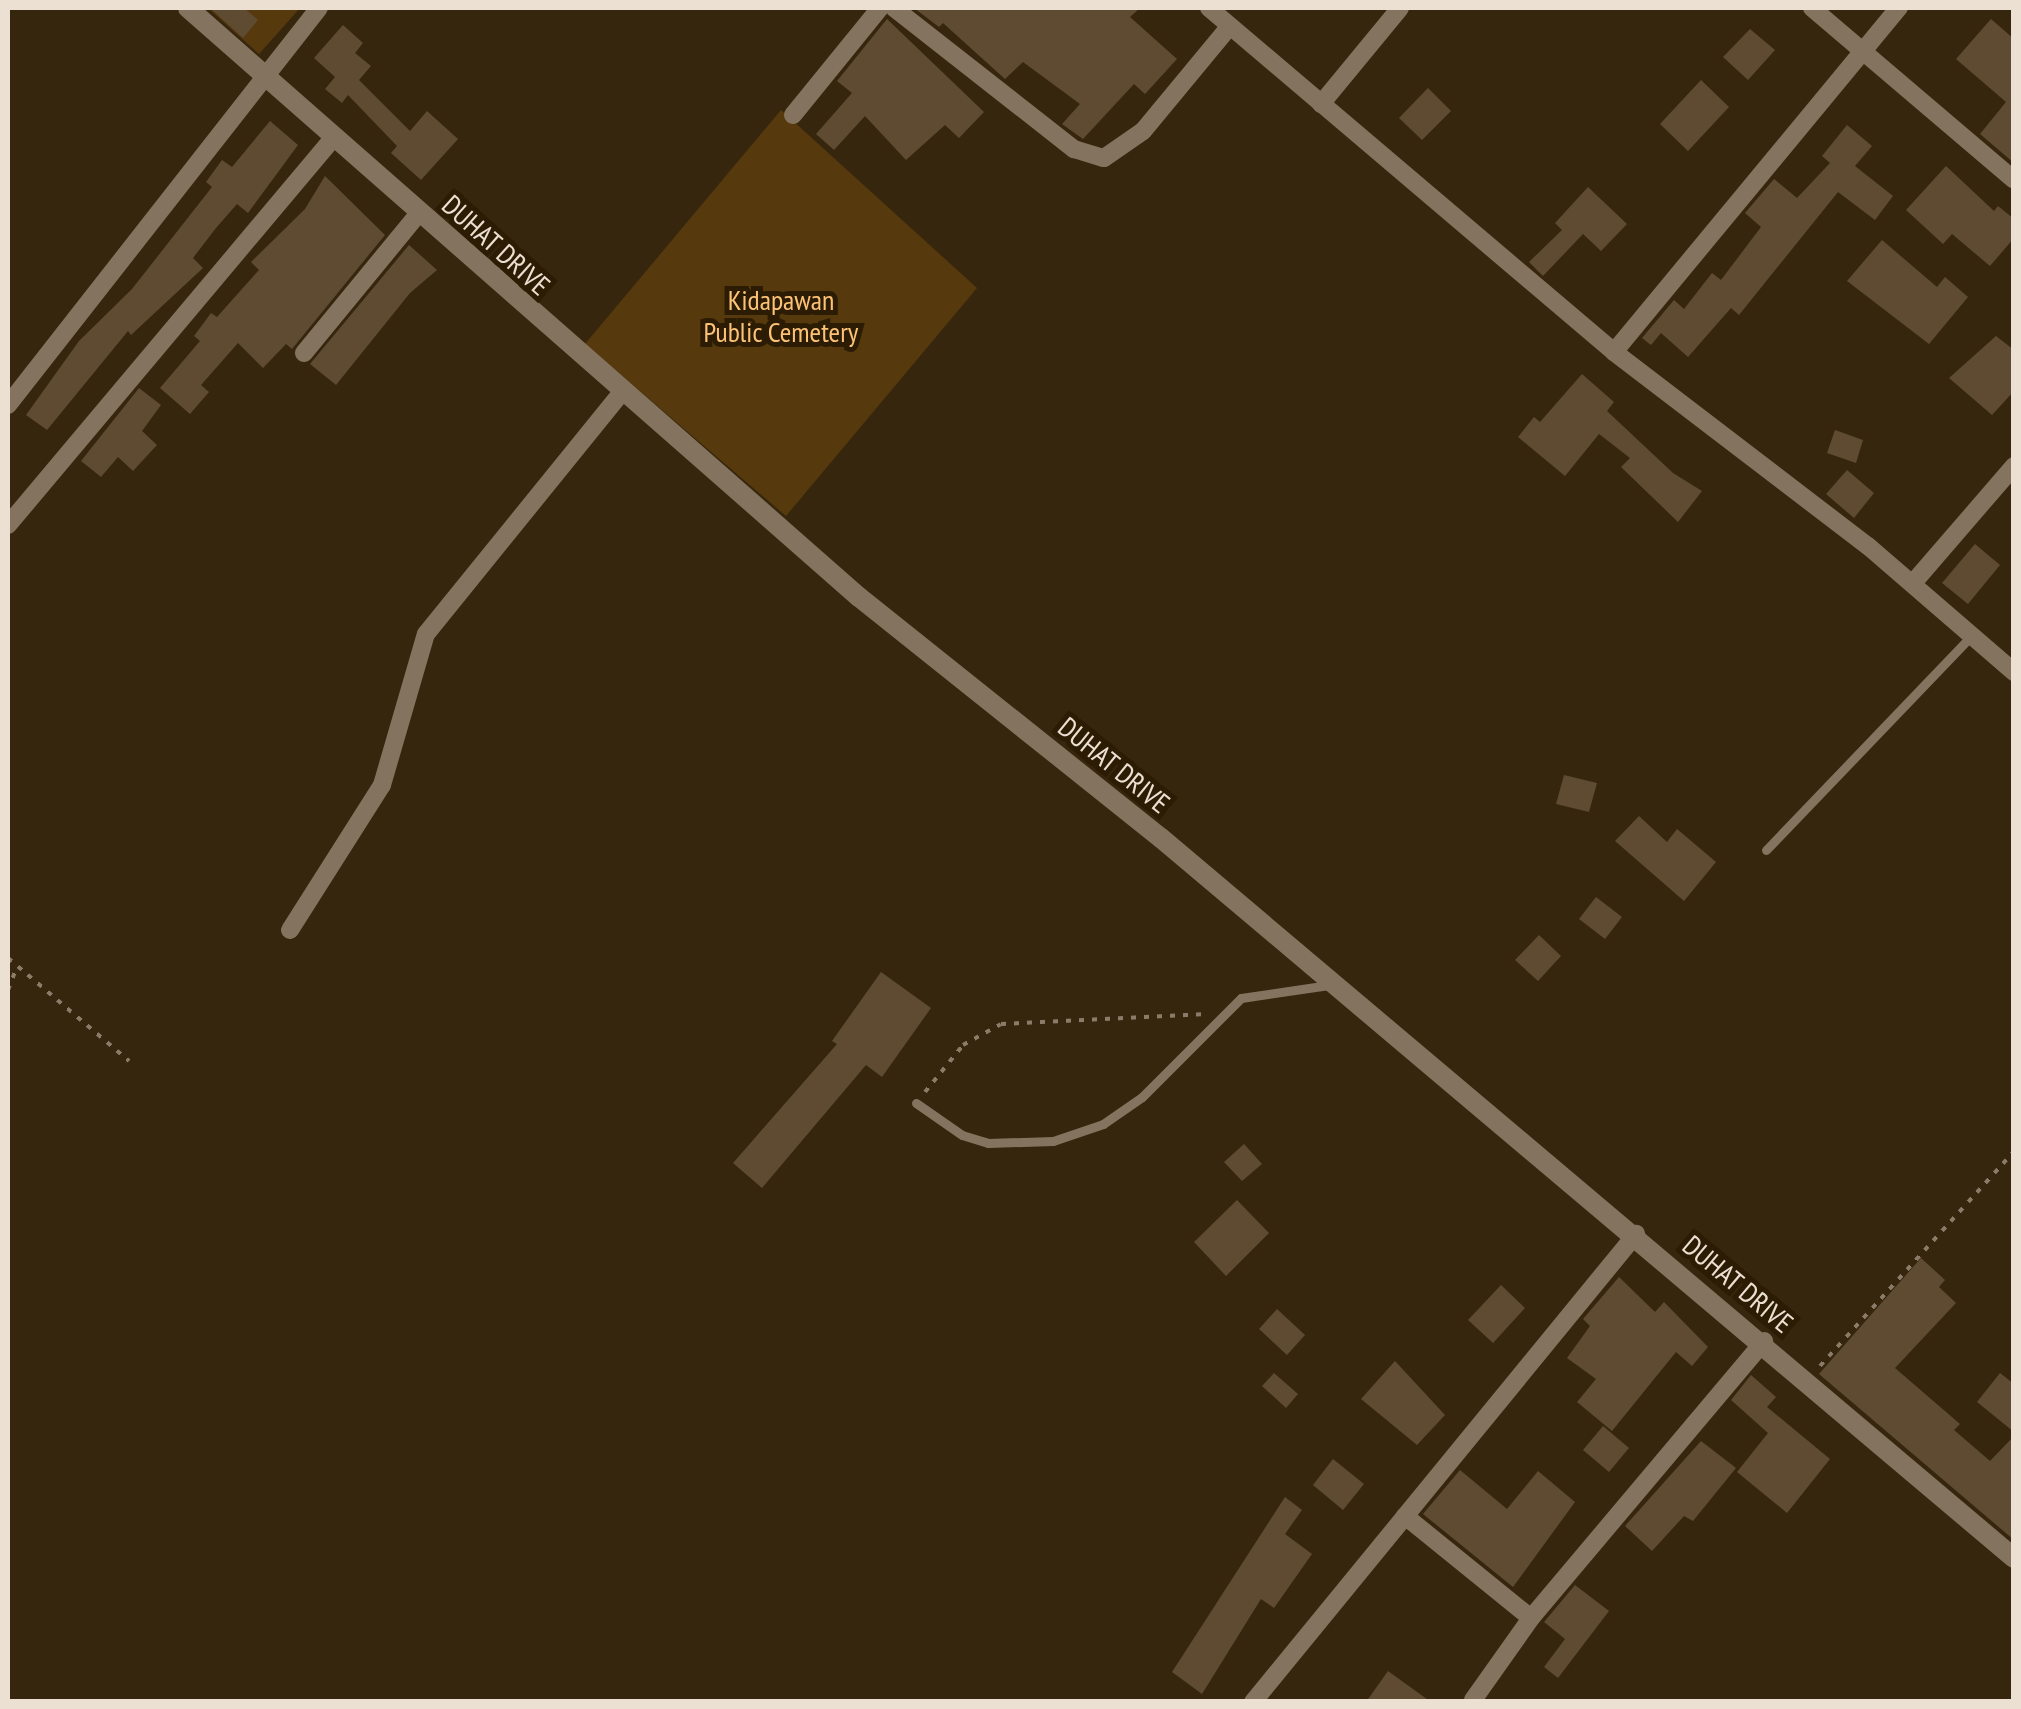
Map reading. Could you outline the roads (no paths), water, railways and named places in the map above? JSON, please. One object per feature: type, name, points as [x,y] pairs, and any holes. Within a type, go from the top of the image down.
[{"type":"street","name":"DUHAT DRIVE","points":[[188,8],[859,597],[1337,984],[1764,1341],[2014,1558]]},
{"type":"street","points":[[8,405],[262,73],[319,8]]},
{"type":"street","points":[[793,115],[880,8]]},
{"type":"street","points":[[894,8],[1074,149],[1104,158],[1143,131],[1230,26]]},
{"type":"street","points":[[1209,8],[1614,352],[1913,583],[2014,672]]},
{"type":"street","points":[[1321,104],[1400,8]]},
{"type":"street","points":[[1812,8],[2014,180]]},
{"type":"street","points":[[1614,352],[1900,8]]},
{"type":"street","points":[[8,526],[334,137]]},
{"type":"street","points":[[304,353],[419,213]]},
{"type":"street","points":[[290,930],[382,784],[426,634],[621,392]]},
{"type":"street","points":[[1913,583],[2014,466]]},
{"type":"street","points":[[1254,1702],[1636,1234]]},
{"type":"street","points":[[1473,1700],[1531,1618],[1764,1341]]},
{"type":"street","points":[[1405,1516],[1531,1618]]},
{"type":"lane","points":[[1766,850],[1972,635]]},
{"type":"lane","points":[[916,1104],[975,1139],[1021,1146],[1052,1141],[1102,1124],[1142,1097],[1241,998],[1276,988],[1337,984]]},
{"type":"park label","name":"Kidapawan Public Cemetery","points":[[781,316]]}]
